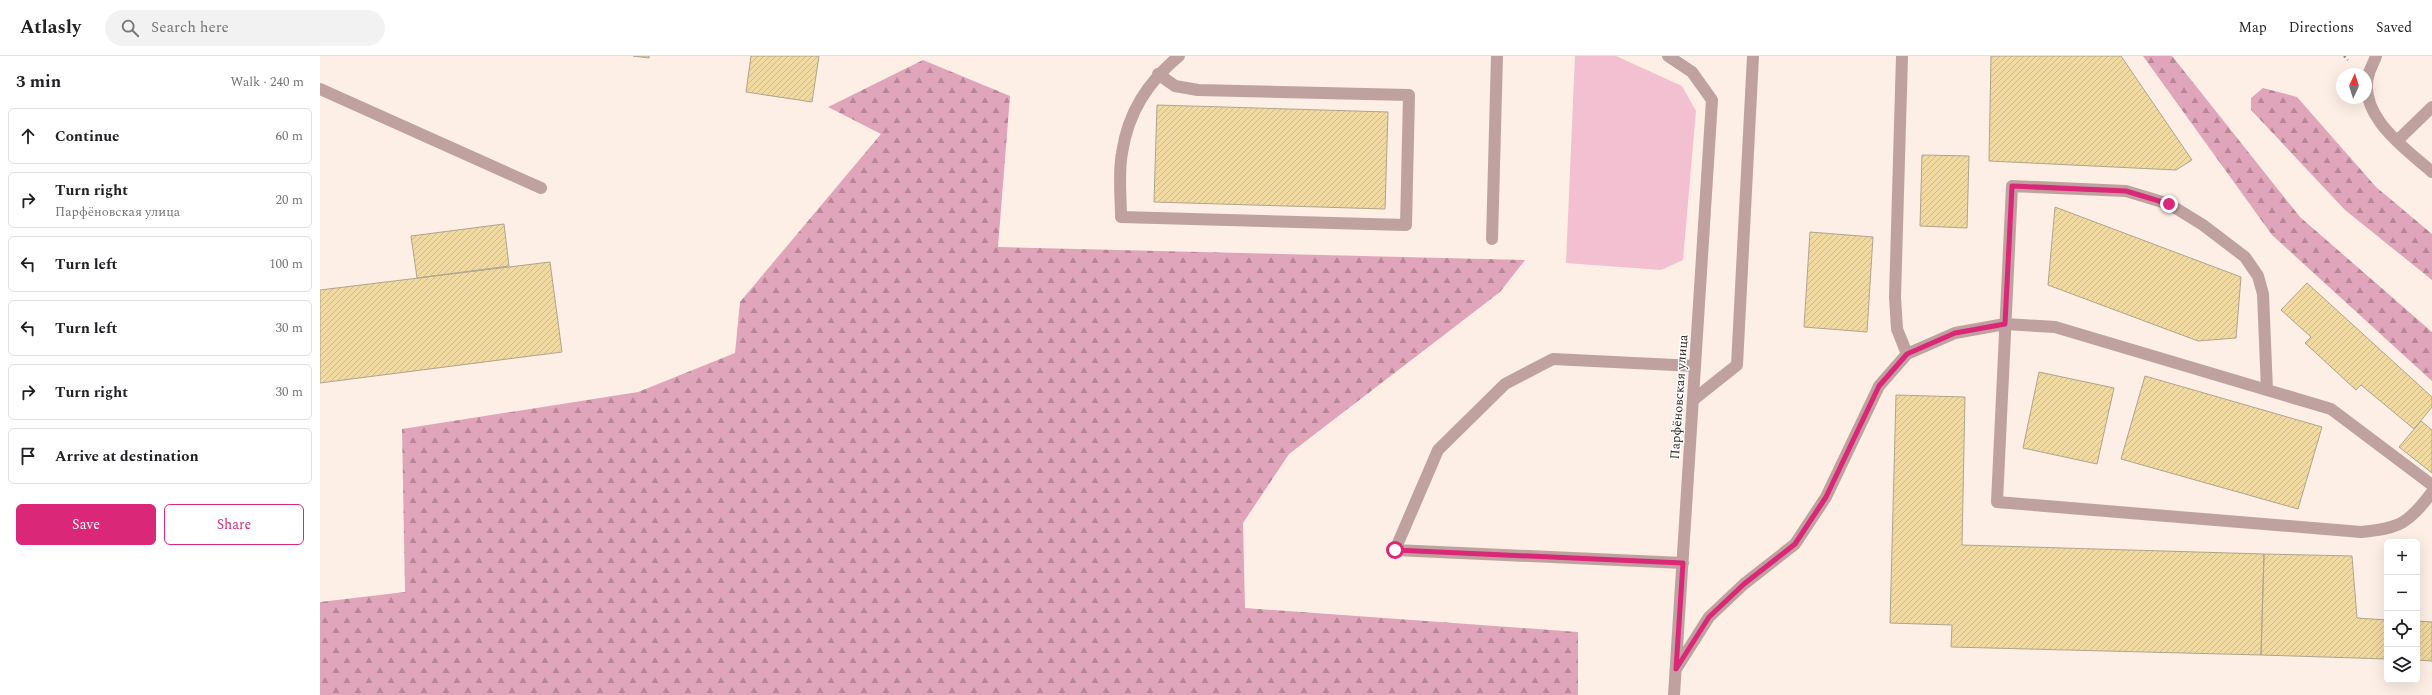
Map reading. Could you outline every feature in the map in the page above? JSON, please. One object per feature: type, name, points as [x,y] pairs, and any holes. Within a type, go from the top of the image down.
[{"type":"street","points":[[1158,74],[1175,86],[1198,90],[1408,95],[1406,225],[1121,217],[1122,154],[1133,111],[1158,74],[1179,56]]},
{"type":"street","points":[[1492,239],[1497,56]]},
{"type":"street","name":"Парфёновская улица","points":[[1668,56],[1692,72],[1712,100],[1674,695]]},
{"type":"street","points":[[1693,400],[1737,365],[1753,56]]},
{"type":"street","points":[[1902,56],[1895,297],[1897,329],[1907,354]]},
{"type":"street","points":[[2376,56],[2368,74],[2368,97],[2377,118],[2398,141],[2432,172]]},
{"type":"street","points":[[320,89],[541,188]]},
{"type":"street","points":[[2398,141],[2432,107]]},
{"type":"street","points":[[2267,390],[2263,294],[2258,276],[2245,258],[2203,225],[2169,204],[2126,191],[2012,186],[1997,502],[2361,532],[2391,529],[2416,513],[2432,492]]},
{"type":"street","points":[[1676,669],[1709,617],[1744,584],[1795,544],[1826,497],[1879,386],[1907,354],[1955,333],[2005,324],[2055,327],[2331,409],[2432,485]]},
{"type":"street","points":[[1683,563],[1395,550],[1438,450],[1505,384],[1553,359],[1695,366]]},
{"type":"shaded area","points":[[1575,56],[1616,56],[1682,86],[1696,111],[1683,260],[1661,270],[1566,263]]},
{"type":"green space","points":[[2143,56],[2172,56],[2300,217],[2432,332],[2432,381],[2272,235]]},
{"type":"green space","points":[[923,60],[1010,96],[998,247],[1525,260],[1500,292],[1289,454],[1243,523],[1245,608],[1578,632],[1578,695],[320,695],[320,602],[405,592],[402,429],[638,392],[735,353],[740,302],[881,134],[828,107]]},
{"type":"green space","points":[[2263,88],[2297,97],[2376,187],[2432,234],[2432,280],[2345,210],[2251,110],[2251,98]]},
{"type":"building","points":[[633,56],[649,56],[649,58]]},
{"type":"building","points":[[751,56],[819,56],[812,102],[746,92]]},
{"type":"building","points":[[1991,56],[2121,56],[2192,160],[2176,170],[1989,161]]},
{"type":"building","points":[[1157,105],[1388,112],[1385,209],[1154,202]]},
{"type":"building","points":[[1922,155],[1969,156],[1967,228],[1920,226]]},
{"type":"building","points":[[2055,207],[2241,277],[2236,338],[2198,341],[2048,285]]},
{"type":"building","points":[[504,224],[509,266],[417,278],[411,236]]},
{"type":"building","points":[[1810,232],[1873,237],[1867,332],[1804,327]]},
{"type":"building","points":[[550,262],[562,352],[320,383],[320,290]]},
{"type":"building","points":[[2307,283],[2432,397],[2432,407],[2414,429],[2361,385],[2356,390],[2305,343],[2311,337],[2281,310]]},
{"type":"building","points":[[2039,372],[2114,388],[2097,464],[2023,448]]},
{"type":"building","points":[[2145,376],[2322,427],[2298,509],[2121,459]]},
{"type":"building","points":[[1896,395],[1965,397],[1962,545],[2264,554],[2261,655],[1951,647],[1952,625],[1890,623]]},
{"type":"building","points":[[2421,421],[2432,430],[2432,473],[2399,447]]},
{"type":"building","points":[[2264,554],[2352,556],[2357,618],[2384,620],[2384,659],[2261,655]]},
{"type":"building","points":[[2420,621],[2432,622],[2432,661],[2420,660]]},
{"type":"route","points":[[1395,550],[1683,563],[1676,669],[1709,617],[1744,584],[1795,544],[1826,497],[1879,386],[1907,354],[1955,333],[2005,324],[2012,186],[2126,191],[2169,204]]}]
